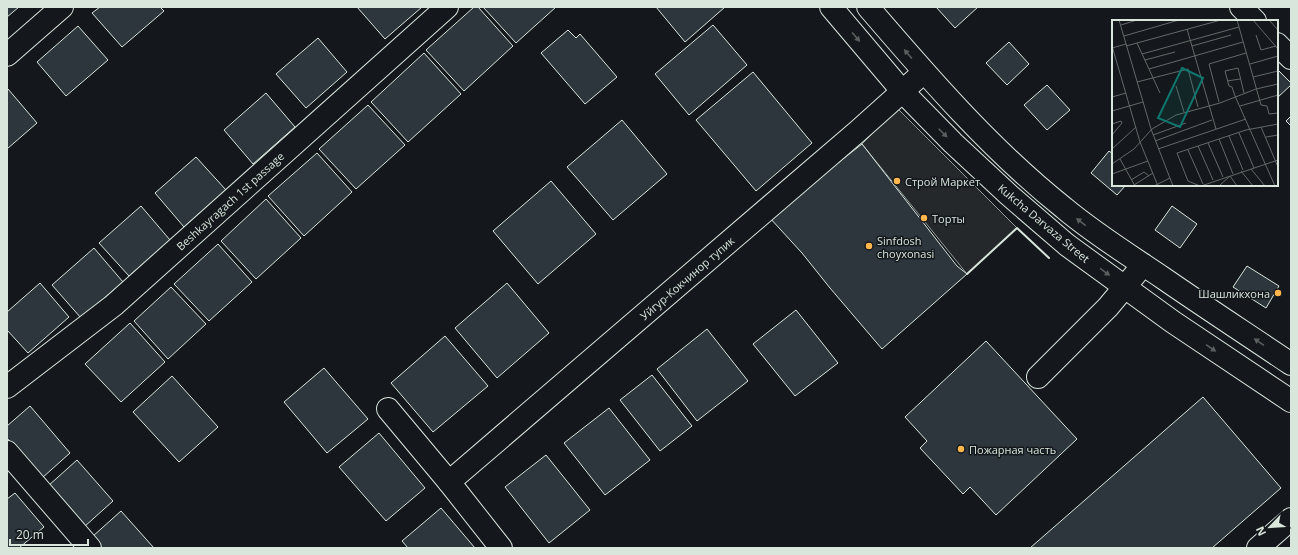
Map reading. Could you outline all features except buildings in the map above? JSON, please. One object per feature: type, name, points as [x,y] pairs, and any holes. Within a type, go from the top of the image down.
[{"type":"street","points":[[7,55],[62,7]]},
{"type":"street","name":"Beshkayragach 1st passage","points":[[7,387],[114,305],[447,7]]},
{"type":"street","name":"Kukcha Darvaza Street","points":[[831,7],[903,92],[953,143],[1009,195],[1067,245],[1173,322],[1291,401]]},
{"type":"street","points":[[868,7],[924,72],[1031,180],[1097,235],[1291,364]]},
{"type":"street","points":[[1241,7],[1254,20]]},
{"type":"street","points":[[1278,45],[1291,58]]},
{"type":"street","name":"Уйгур-Кокчинор тупик","points":[[449,482],[858,131],[924,72]]},
{"type":"street","points":[[1038,377],[1108,307],[1144,265]]},
{"type":"street","points":[[388,409],[449,482],[501,548]]},
{"type":"street","points":[[7,452],[90,548]]},
{"type":"street","points":[[1258,548],[1291,519]]},
{"type":"shaded area","points":[[897,108],[1017,228],[967,274],[862,144]]},
{"type":"wall","points":[[967,274],[1017,228],[1049,258]]},
{"type":"place","name":"Строй Маркет","points":[[897,181]]},
{"type":"place","name":"Торты","points":[[924,218]]},
{"type":"place","name":"Sinfdosh choyxonasi","points":[[869,246]]},
{"type":"place","name":"Шашликхона","points":[[1278,293]]},
{"type":"place","name":"Пожарная часть","points":[[961,449]]}]
